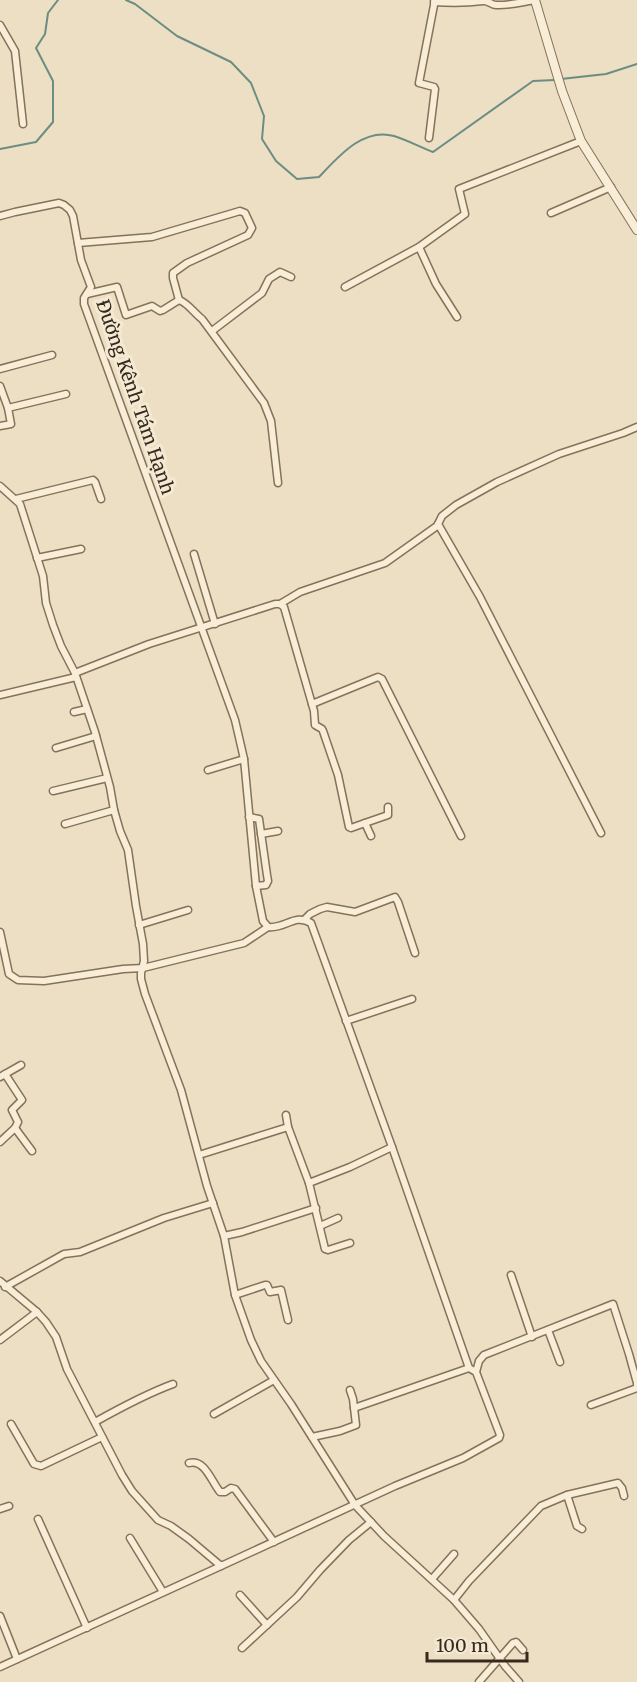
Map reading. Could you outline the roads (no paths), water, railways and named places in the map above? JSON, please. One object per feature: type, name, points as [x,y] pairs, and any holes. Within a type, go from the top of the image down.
[{"type":"street","points":[[429,138],[435,89],[419,83],[434,1],[476,3],[488,1],[493,5],[500,5],[535,0],[562,91],[581,141],[637,230]]},
{"type":"street","points":[[0,26],[15,51],[23,124]]},
{"type":"street","points":[[345,287],[419,247],[465,214],[459,189],[581,141]]},
{"type":"street","points":[[551,213],[611,187]]},
{"type":"street","name":"Đường Kênh Tám Hạnh","points":[[0,216],[59,203],[64,204],[73,216],[81,260],[91,287],[84,298],[84,304],[235,720],[244,759],[256,886],[263,921],[268,927]]},
{"type":"street","points":[[78,243],[152,237],[240,211],[244,213],[252,228],[248,235],[187,263],[173,273],[173,278],[179,300],[188,305],[205,322],[264,403],[271,421],[278,483]]},
{"type":"street","points":[[419,247],[436,284],[457,317]]},
{"type":"street","points":[[212,332],[261,293],[268,279],[280,272],[291,277]]},
{"type":"street","points":[[87,294],[117,287],[126,315],[152,306],[160,311],[179,300]]},
{"type":"street","points":[[0,369],[52,355]]},
{"type":"street","points":[[0,386],[11,424],[0,426]]},
{"type":"street","points":[[8,408],[66,394]]},
{"type":"street","points":[[0,695],[76,675],[149,644],[280,604],[300,592],[386,563],[438,524],[442,516],[497,482],[559,454],[637,427]]},
{"type":"street","points":[[16,499],[93,480],[101,500]]},
{"type":"street","points":[[0,486],[20,504],[43,576],[46,603],[61,646],[76,675],[96,736],[114,810],[128,850],[143,944],[141,979],[181,1090],[224,1236],[235,1295],[251,1340],[261,1361],[355,1505],[384,1536],[454,1600],[519,1682]]},
{"type":"street","points":[[438,524],[480,597],[601,833]]},
{"type":"street","points":[[37,558],[81,549]]},
{"type":"street","points":[[194,554],[215,624]]},
{"type":"street","points":[[280,604],[284,606],[314,711],[315,725],[323,731],[338,775],[351,828],[388,815],[388,807]]},
{"type":"street","points":[[312,704],[378,677],[382,679],[462,836]]},
{"type":"street","points":[[74,712],[87,709]]},
{"type":"street","points":[[56,748],[96,736]]},
{"type":"street","points":[[208,771],[244,759]]},
{"type":"street","points":[[53,791],[107,778]]},
{"type":"street","points":[[64,824],[114,810]]},
{"type":"street","points":[[249,817],[259,819],[268,881],[266,885],[256,886]]},
{"type":"street","points":[[365,823],[371,836]]},
{"type":"street","points":[[261,834],[278,831]]},
{"type":"street","points":[[305,919],[310,914],[327,907],[355,912],[395,897],[415,953]]},
{"type":"street","points":[[139,925],[188,910]]},
{"type":"street","points":[[0,932],[9,974],[18,980],[44,981],[143,968],[244,943],[268,927],[274,928],[298,919],[305,919],[311,923],[469,1368],[476,1372]]},
{"type":"street","points":[[346,1021],[412,999]]},
{"type":"street","points":[[0,1142],[15,1128],[18,1122],[12,1110],[22,1100],[3,1076],[21,1065]]},
{"type":"street","points":[[285,1115],[309,1183],[326,1249],[350,1243]]},
{"type":"street","points":[[199,1155],[288,1126]]},
{"type":"street","points":[[15,1128],[32,1151]]},
{"type":"street","points":[[309,1183],[392,1147]]},
{"type":"street","points":[[5,1287],[64,1254],[80,1252],[164,1218],[213,1203]]},
{"type":"street","points":[[224,1236],[316,1208]]},
{"type":"street","points":[[320,1226],[338,1218]]},
{"type":"street","points":[[511,1275],[532,1337]]},
{"type":"street","points":[[0,1281],[37,1312],[56,1336],[68,1369],[132,1491],[158,1520],[189,1539],[220,1566]]},
{"type":"street","points":[[235,1295],[265,1285],[270,1292],[281,1290],[288,1320]]},
{"type":"street","points":[[0,1667],[395,1486],[463,1458],[498,1440],[500,1435],[476,1372],[479,1361],[484,1355],[611,1304],[614,1305],[637,1388],[591,1406]]},
{"type":"street","points":[[0,1340],[37,1312]]},
{"type":"street","points":[[548,1330],[560,1362]]},
{"type":"street","points":[[354,1408],[469,1368]]},
{"type":"street","points":[[214,1414],[274,1380]]},
{"type":"street","points":[[94,1422],[146,1395],[174,1384]]},
{"type":"street","points":[[312,1437],[354,1426],[356,1422],[350,1390]]},
{"type":"street","points":[[11,1424],[34,1464],[41,1466],[102,1437]]},
{"type":"street","points":[[189,1463],[200,1464],[220,1492],[235,1489],[274,1542]]},
{"type":"street","points":[[454,1600],[469,1581],[538,1509],[567,1495],[618,1483],[624,1496]]},
{"type":"street","points":[[567,1495],[578,1526],[582,1529]]},
{"type":"street","points":[[0,1509],[9,1506]]},
{"type":"street","points":[[38,1519],[87,1628]]},
{"type":"street","points":[[242,1648],[297,1597],[349,1540],[371,1522]]},
{"type":"street","points":[[130,1538],[163,1593]]},
{"type":"street","points":[[432,1579],[454,1554]]},
{"type":"street","points":[[240,1595],[267,1625]]},
{"type":"street","points":[[0,1616],[17,1659]]},
{"type":"street","points":[[479,1682],[516,1642],[523,1650]]},
{"type":"waterway","points":[[0,149],[36,142],[53,122],[53,81],[36,48],[45,34],[48,13],[58,0]]},
{"type":"waterway","points":[[126,0],[135,4],[177,36],[231,62],[251,83],[264,116],[262,139],[276,161],[297,179],[319,177],[352,146],[372,136],[383,134],[394,136],[433,152],[533,81],[555,80]]},
{"type":"waterway","points":[[561,79],[606,74],[637,64]]}]
